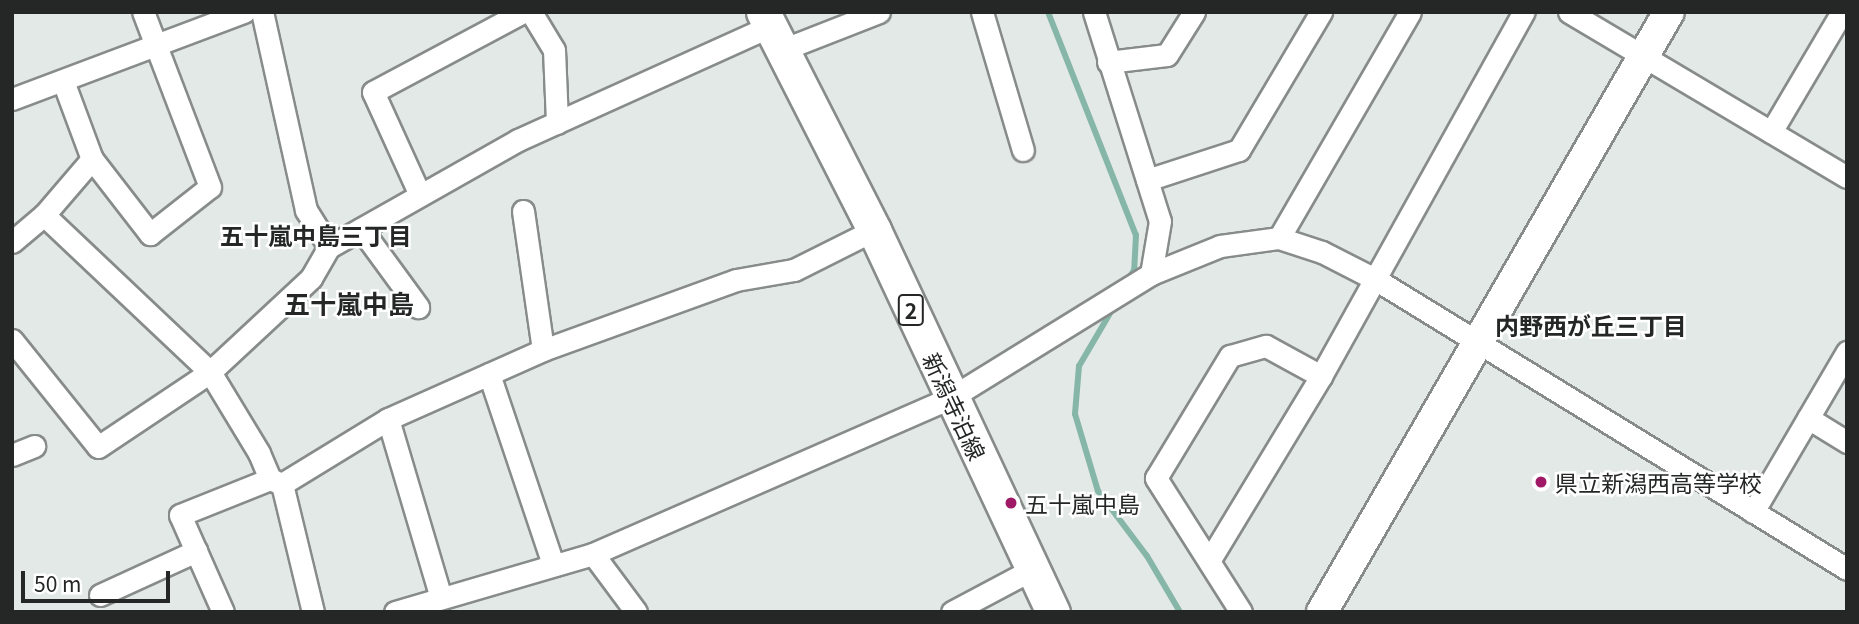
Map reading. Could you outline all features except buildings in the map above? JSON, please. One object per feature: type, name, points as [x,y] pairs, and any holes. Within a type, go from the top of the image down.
[{"type":"main road","name":"新潟寺泊線","points":[[772,30],[874,230],[1031,570],[1053,612]]},
{"type":"street","points":[[63,81],[92,159],[150,234],[210,187],[159,47],[143,12]]},
{"type":"street","points":[[12,99],[159,47],[244,12]]},
{"type":"street","points":[[262,12],[306,210],[329,247]]},
{"type":"street","points":[[12,340],[98,447],[210,372],[311,278],[329,247],[420,195],[557,122],[772,30],[878,12]]},
{"type":"street","points":[[982,12],[1023,150]]},
{"type":"street","points":[[1094,12],[1160,221],[1151,274]]},
{"type":"street","points":[[1108,62],[1167,55],[1194,12]]},
{"type":"street","points":[[1147,180],[1239,150],[1321,12]]},
{"type":"street","points":[[1279,239],[1410,12]]},
{"type":"street","points":[[1209,561],[1321,376],[1524,12]]},
{"type":"street","points":[[1569,12],[1847,177]]},
{"type":"street","points":[[1322,612],[1645,58],[1669,12]]},
{"type":"street","points":[[1771,132],[1839,36],[1842,12]]},
{"type":"street","points":[[420,195],[373,92],[523,13],[554,50],[557,122]]},
{"type":"street","points":[[12,242],[44,215],[92,159]]},
{"type":"street","points":[[523,211],[543,350]]},
{"type":"street","points":[[44,215],[210,372],[276,482],[313,612]]},
{"type":"street","points":[[361,229],[418,307]]},
{"type":"street","points":[[223,612],[180,514],[276,482],[388,419],[543,350],[736,280],[794,270],[874,230]]},
{"type":"street","points":[[395,612],[440,595],[593,554],[952,397],[1151,274],[1220,246],[1279,239],[1322,252],[1375,279],[1847,569]]},
{"type":"street","points":[[1241,612],[1156,478],[1230,356],[1266,346],[1321,376]]},
{"type":"street","points":[[1753,512],[1847,352]]},
{"type":"street","points":[[489,374],[553,564]]},
{"type":"street","points":[[1808,418],[1847,442]]},
{"type":"street","points":[[388,419],[440,595]]},
{"type":"street","points":[[12,455],[34,446]]},
{"type":"street","points":[[100,595],[196,551]]},
{"type":"street","points":[[593,554],[636,612]]},
{"type":"street","points":[[952,612],[1031,570]]},
{"type":"waterway","points":[[1048,12],[1136,235],[1134,270],[1127,281]]},
{"type":"waterway","points":[[1116,303],[1079,366],[1075,414],[1098,491],[1147,556],[1180,612]]},
{"type":"place","name":"県立新潟西高等学校","points":[[1541,482]]},
{"type":"place","name":"五十嵐中島","points":[[1011,503]]},
{"type":"district","name":"五十嵐中島三丁目","points":[[316,235]]},
{"type":"district","name":"五十嵐中島","points":[[349,303]]},
{"type":"district","name":"内野西が丘三丁目","points":[[1591,325]]}]
